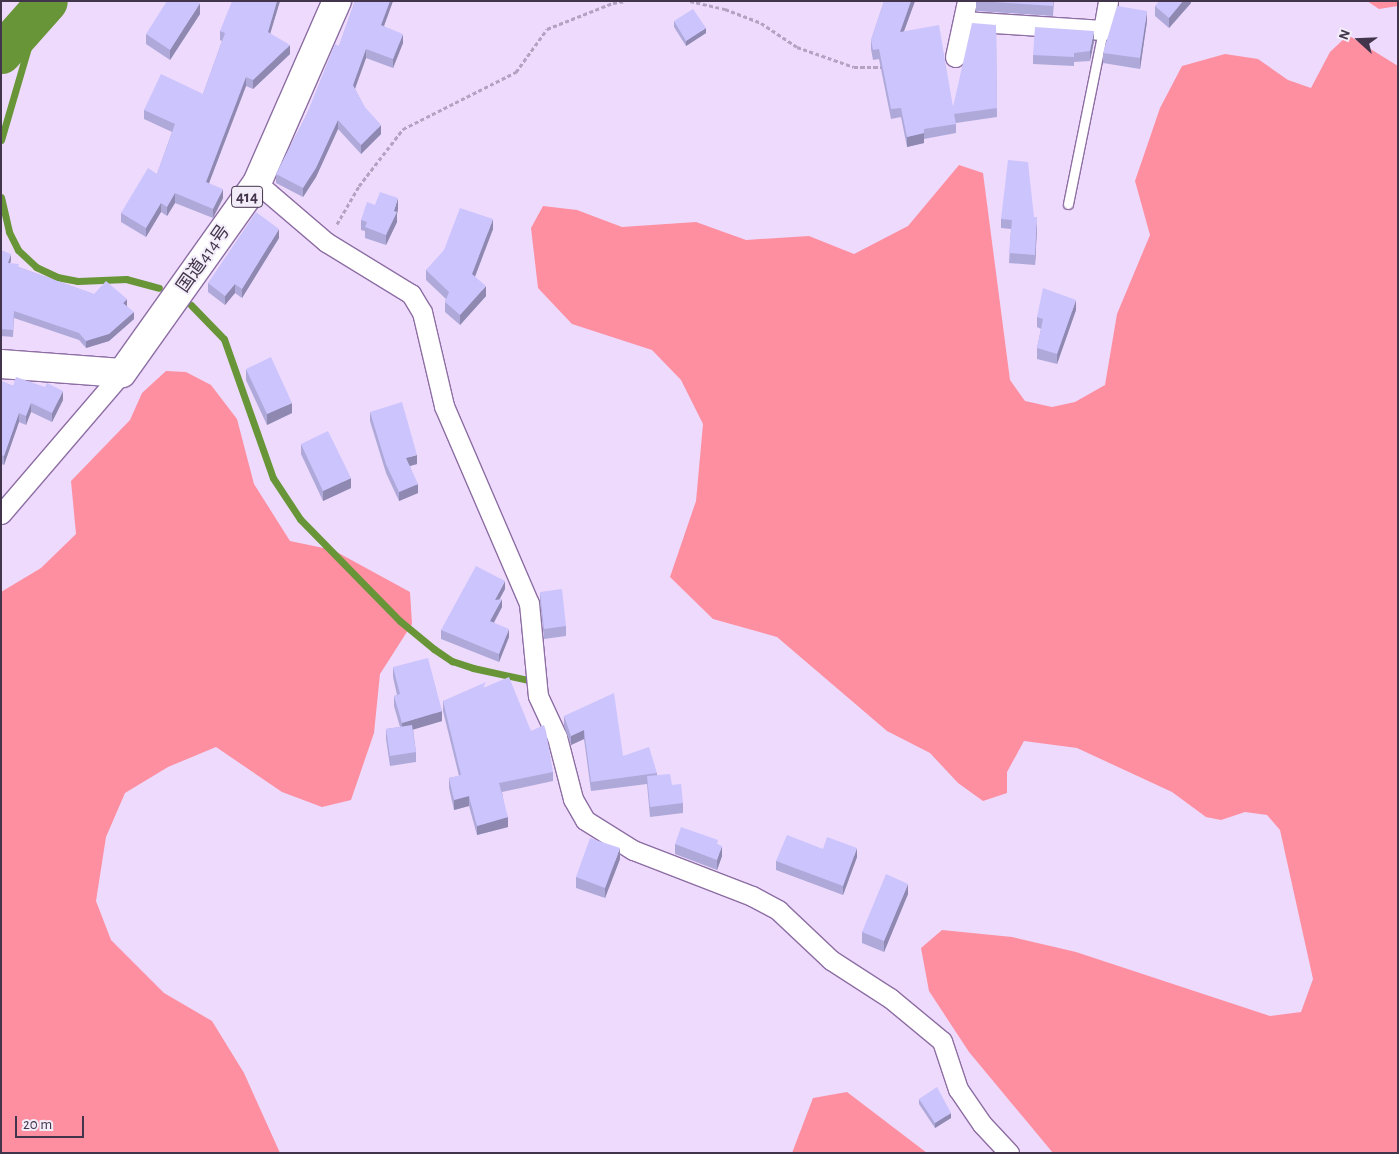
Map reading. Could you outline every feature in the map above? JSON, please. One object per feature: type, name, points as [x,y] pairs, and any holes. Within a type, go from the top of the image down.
[{"type":"highway","name":"国道414号","points":[[122,373],[257,183],[337,1]]},
{"type":"highway","points":[[1,364],[122,373]]},
{"type":"street","points":[[955,57],[967,1]]},
{"type":"street","points":[[963,21],[1103,30],[1108,1]]},
{"type":"street","points":[[257,183],[326,242],[411,294],[422,312],[444,406],[529,603],[538,696],[557,737],[573,799],[585,820],[633,850],[752,896],[778,910],[831,960],[890,998],[942,1041],[958,1088],[982,1124],[1008,1153]]},
{"type":"street","points":[[1,514],[122,373]]},
{"type":"lane","points":[[1068,204],[1103,30]]},
{"type":"path","points":[[326,242],[359,186],[403,129],[516,72],[547,30],[613,3],[626,1]]},
{"type":"path","points":[[690,1],[725,9],[761,23],[797,47],[854,67],[889,67]]},
{"type":"shaded area","points":[[1367,1],[1398,1],[1398,6],[1379,9]]},
{"type":"shaded area","points":[[1348,35],[1398,66],[1398,1153],[1053,1153],[969,1052],[929,991],[921,948],[942,930],[1012,937],[1076,952],[1270,1016],[1301,1012],[1313,979],[1280,830],[1267,815],[1245,812],[1221,820],[1206,817],[1172,792],[1077,748],[1024,741],[1007,772],[1007,793],[983,801],[958,783],[930,753],[887,731],[777,637],[713,619],[670,577],[696,501],[703,424],[681,380],[652,350],[572,324],[538,288],[531,228],[543,206],[577,210],[622,227],[696,222],[746,240],[809,236],[854,254],[908,226],[959,165],[983,173],[1010,380],[1025,401],[1052,407],[1075,402],[1105,385],[1117,314],[1150,235],[1135,181],[1160,108],[1182,66],[1225,54],[1258,59],[1288,80],[1311,88],[1330,52]]},
{"type":"shaded area","points":[[166,371],[186,372],[211,385],[237,419],[254,484],[290,541],[333,550],[410,592],[412,624],[380,674],[374,733],[351,800],[322,807],[282,792],[216,747],[168,767],[125,793],[106,837],[96,901],[111,940],[164,993],[212,1021],[244,1073],[280,1153],[1,1153],[1,592],[41,568],[76,534],[71,481],[130,420],[142,393]]},
{"type":"shaded area","points":[[847,1092],[927,1153],[792,1153],[813,1098]]},
{"type":"building","points":[[167,1],[197,1],[200,3],[170,50],[146,34]]},
{"type":"building","points":[[232,1],[277,1],[268,32],[290,45],[253,80],[246,77],[206,182],[223,189],[213,209],[175,193],[167,207],[161,203],[146,228],[121,213],[148,168],[157,174],[175,124],[144,110],[161,74],[203,94],[225,33],[220,31]]},
{"type":"building","points":[[355,1],[390,1],[381,25],[403,34],[393,59],[366,49],[353,85],[364,106],[381,125],[361,145],[338,120],[316,168],[303,188],[276,174],[306,116],[335,44],[339,46]]},
{"type":"building","points":[[884,1],[911,1],[900,32],[939,25],[953,107],[972,23],[996,25],[997,108],[954,114],[956,124],[924,129],[924,133],[907,137],[901,108],[891,109],[879,49],[873,50],[871,40]]},
{"type":"building","points":[[979,1],[1053,1],[1053,6]]},
{"type":"building","points":[[1159,1],[1183,1],[1169,18],[1155,6]]},
{"type":"building","points":[[1117,6],[1147,11],[1140,58],[1103,53]]},
{"type":"building","points":[[693,9],[706,28],[686,41],[674,21]]},
{"type":"building","points":[[1035,27],[1094,31],[1090,51],[1074,53],[1074,57],[1033,55]]},
{"type":"building","points":[[1008,160],[1028,162],[1034,217],[1037,217],[1035,255],[1009,253],[1012,220],[1001,219]]},
{"type":"building","points":[[380,192],[398,198],[394,211],[397,212],[386,235],[365,227],[367,222],[361,220],[367,202],[375,205]]},
{"type":"building","points":[[460,208],[493,219],[472,274],[486,286],[460,315],[445,302],[449,292],[426,270],[444,250]]},
{"type":"building","points":[[256,212],[279,229],[242,289],[235,284],[225,296],[208,283]]},
{"type":"building","points":[[1,250],[11,254],[8,263],[19,264],[18,267],[94,294],[106,281],[127,299],[123,303],[134,312],[109,334],[86,341],[79,333],[14,311],[13,330],[1,329]]},
{"type":"building","points":[[1043,288],[1076,300],[1057,354],[1037,348],[1043,319],[1037,317]]},
{"type":"building","points":[[271,357],[292,403],[267,414],[246,369]]},
{"type":"building","points":[[16,377],[45,387],[47,383],[63,391],[52,413],[31,403],[26,416],[19,413],[4,456],[1,455],[1,381],[13,386]]},
{"type":"building","points":[[402,402],[417,455],[406,458],[418,484],[399,492],[386,464],[370,412]]},
{"type":"building","points":[[328,431],[351,478],[323,491],[301,444]]},
{"type":"building","points":[[476,566],[505,581],[495,600],[502,599],[490,621],[509,629],[499,654],[441,630]]},
{"type":"building","points":[[562,589],[566,626],[544,629],[540,592]]},
{"type":"building","points":[[428,658],[442,711],[402,723],[394,696],[400,694],[393,667]]},
{"type":"building","points":[[509,677],[531,731],[544,725],[553,772],[499,783],[508,817],[477,826],[469,796],[454,800],[449,778],[461,775],[443,701],[486,682],[483,688]]},
{"type":"building","points":[[614,693],[623,756],[649,747],[657,773],[591,782],[584,730],[571,736],[564,716]]},
{"type":"building","points":[[412,725],[416,752],[390,756],[386,729]]},
{"type":"building","points":[[670,774],[672,785],[681,784],[683,803],[650,807],[647,776]]},
{"type":"building","points":[[681,827],[718,840],[717,844],[722,846],[717,860],[675,844]]},
{"type":"building","points":[[787,835],[823,849],[827,837],[857,848],[843,886],[776,861]]},
{"type":"building","points":[[590,838],[620,848],[605,888],[576,877]]},
{"type":"building","points":[[886,874],[908,884],[884,941],[862,932]]},
{"type":"building","points":[[937,1087],[951,1113],[935,1123],[919,1099]]},
{"type":"waterway","points":[[1,53],[47,1]]},
{"type":"waterway","points":[[1,140],[30,41],[31,19]]},
{"type":"waterway","points":[[1,197],[9,232],[18,250],[36,267],[57,277],[78,281],[126,279],[159,288]]},
{"type":"waterway","points":[[191,305],[224,339],[273,478],[300,519],[400,621],[434,649],[452,661],[473,668],[528,680]]}]
